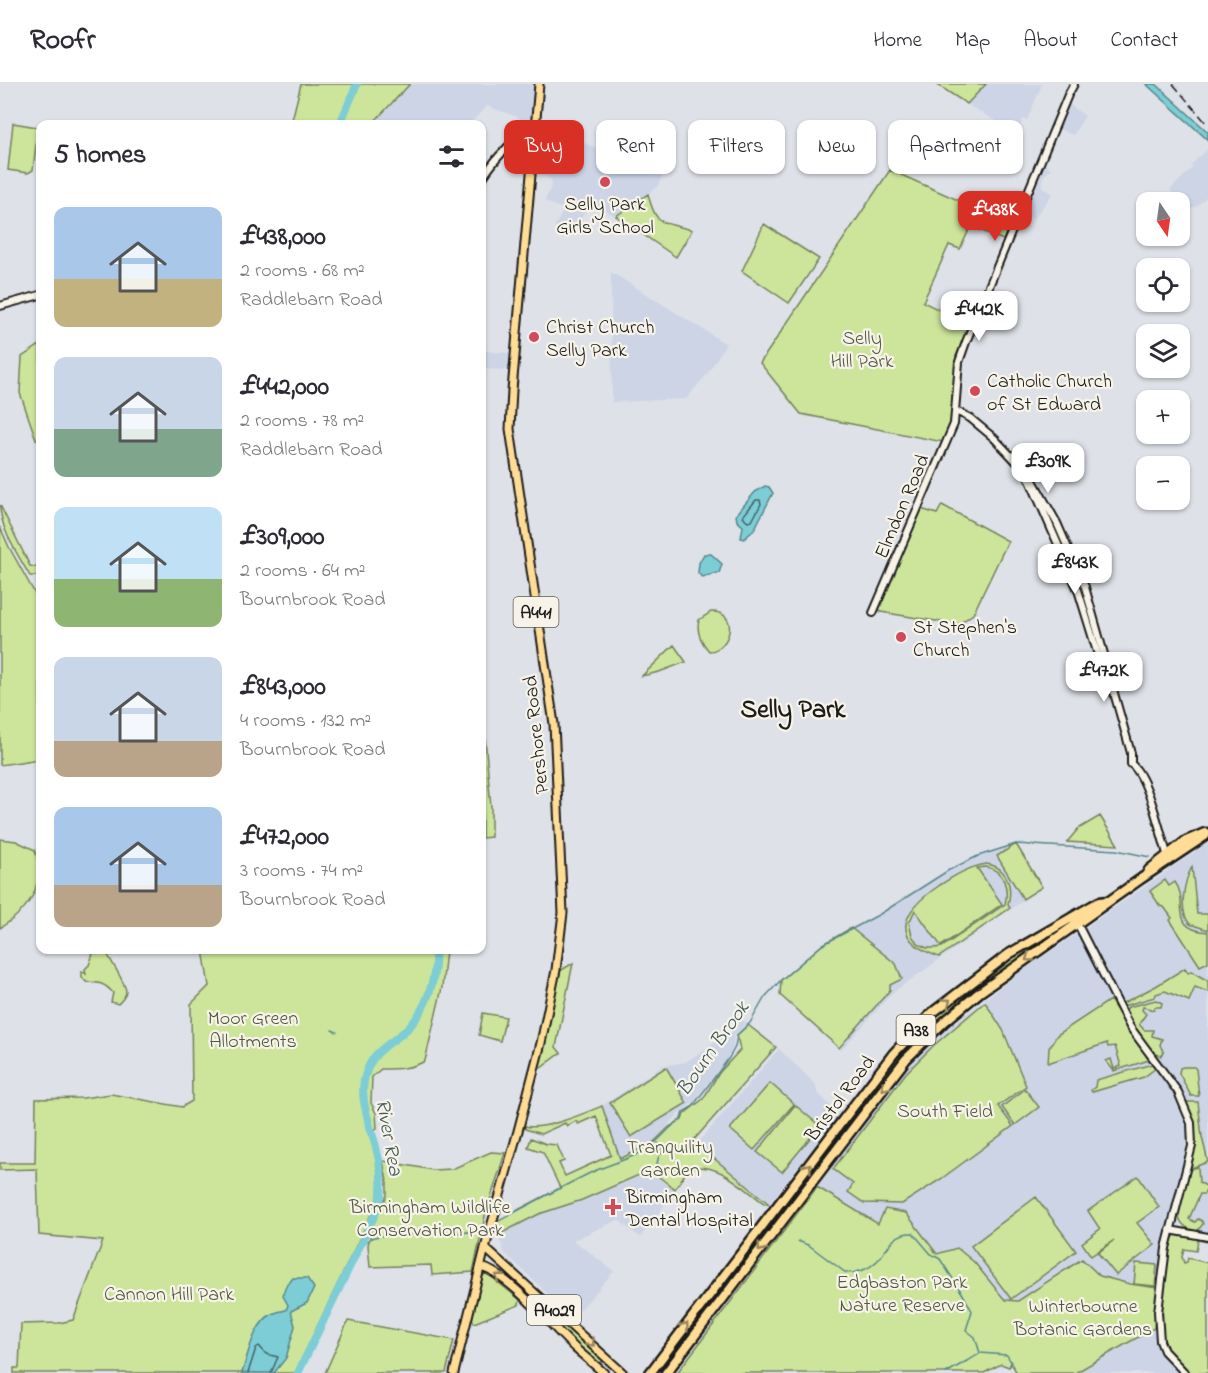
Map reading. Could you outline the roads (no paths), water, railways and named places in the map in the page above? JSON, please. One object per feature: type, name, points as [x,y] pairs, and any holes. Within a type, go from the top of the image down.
[{"type":"highway","name":"Bristol Road","points":[[666,1373],[906,1059],[980,992],[1168,858],[1205,836],[1207,832]]},
{"type":"highway","name":"Bristol Road","points":[[650,1373],[894,1053],[932,1013],[1009,954],[1074,915],[1100,902],[1108,901]]},
{"type":"highway","points":[[1024,946],[1036,942],[1070,922],[1077,925]]},
{"type":"highway","points":[[848,1114],[858,1122]]},
{"type":"highway","points":[[831,1136],[836,1140],[844,1140]]},
{"type":"main road","name":"Pershore Road","points":[[535,120],[539,84]]},
{"type":"main road","name":"Pershore Road","points":[[454,1373],[542,1037],[556,970],[562,913],[560,822],[554,724],[510,429],[530,174]]},
{"type":"main road","name":"A4029","points":[[485,1248],[623,1373]]},
{"type":"main road","name":"A4029","points":[[481,1268],[492,1270],[602,1371]]},
{"type":"main road","points":[[517,1292],[526,1284]]},
{"type":"main road","points":[[602,1371],[608,1359]]},
{"type":"street","name":"Elmdon Road","points":[[873,613],[950,434],[956,411],[957,374],[961,356],[1074,84]]},
{"type":"street","points":[[486,173],[504,151]]},
{"type":"street","points":[[0,306],[36,296]]},
{"type":"street","points":[[956,411],[963,413],[986,431],[1031,477],[1057,523],[1085,587],[1104,654],[1104,665]]},
{"type":"street","points":[[1024,469],[1078,590],[1131,753],[1131,764],[1139,772],[1143,782],[1168,858]]},
{"type":"street","points":[[1078,590],[1085,587]]},
{"type":"street","points":[[1074,915],[1130,1027],[1178,1092],[1191,1123],[1191,1154],[1170,1230],[1158,1312],[1159,1336],[1164,1351],[1185,1373]]},
{"type":"street","points":[[1170,1230],[1208,1237]]},
{"type":"water","points":[[1146,84],[1156,84],[1208,132],[1208,140]]},
{"type":"water","points":[[765,486],[769,487],[773,493],[754,530],[744,539],[741,538],[743,526],[737,521],[736,515],[755,492]]},
{"type":"water","points":[[704,554],[711,554],[722,564],[719,573],[702,577],[698,573],[699,563]]},
{"type":"water","points":[[293,1278],[307,1278],[314,1288],[307,1303],[291,1311],[295,1326],[286,1358],[274,1373],[242,1373],[252,1340],[260,1325],[272,1314],[286,1310],[288,1305],[283,1296],[285,1288]]},
{"type":"waterway","name":"River Rea","points":[[342,120],[357,84]]},
{"type":"waterway","name":"Bourn Brook","points":[[495,1223],[590,1173],[648,1149],[681,1119],[683,1112],[692,1107],[729,1058],[735,1047],[737,1035],[750,1023],[765,997],[781,980],[822,945],[880,914],[949,870],[978,856],[1016,844],[1116,850],[1150,857]]},
{"type":"waterway","name":"River Rea","points":[[298,1373],[379,1206],[380,1168],[364,1103],[365,1076],[377,1054],[407,1029],[420,1012],[432,982],[435,954]]},
{"type":"waterway","points":[[332,1030],[337,1032]]},
{"type":"waterway","points":[[658,1143],[664,1151],[661,1154]]},
{"type":"waterway","points":[[659,1156],[657,1163],[662,1169]]},
{"type":"waterway","name":"Bourn Brook","points":[[359,1248],[374,1237],[463,1233],[488,1226]]},
{"type":"waterway","points":[[798,1241],[810,1246],[846,1273],[850,1273],[863,1270],[877,1261],[891,1242],[900,1235],[913,1233],[931,1254],[940,1259],[964,1296],[972,1311],[966,1330],[975,1337],[980,1353],[1007,1355],[1011,1362],[1010,1366]]},
{"type":"waterway","points":[[946,1373],[979,1354]]},
{"type":"railway","points":[[1173,84],[1208,125]]},
{"type":"place","name":"Selly Park Girls' School","points":[[605,182]]},
{"type":"place","name":"Christ Church Selly Park","points":[[534,337]]},
{"type":"place","name":"Catholic Church of St Edward","points":[[975,391]]},
{"type":"place","name":"St Stephen's Church","points":[[901,637]]},
{"type":"place","name":"Birmingham Dental Hospital","points":[[613,1207]]},
{"type":"district","name":"Selly Park","points":[[793,708]]},
{"type":"park label","name":"Selly Hill Park","points":[[862,348]]},
{"type":"park label","name":"Moor Green Allotments","points":[[253,1028]]},
{"type":"park label","name":"South Field","points":[[945,1110]]},
{"type":"park label","name":"Tranquility Garden","points":[[670,1158]]},
{"type":"park label","name":"Birmingham Wildlife Conservation Park","points":[[430,1218]]},
{"type":"park label","name":"Edgbaston Park Nature Reserve","points":[[902,1292]]},
{"type":"park label","name":"Cannon Hill Park","points":[[169,1293]]},
{"type":"park label","name":"Winterbourne Botanic Gardens","points":[[1083,1316]]}]
